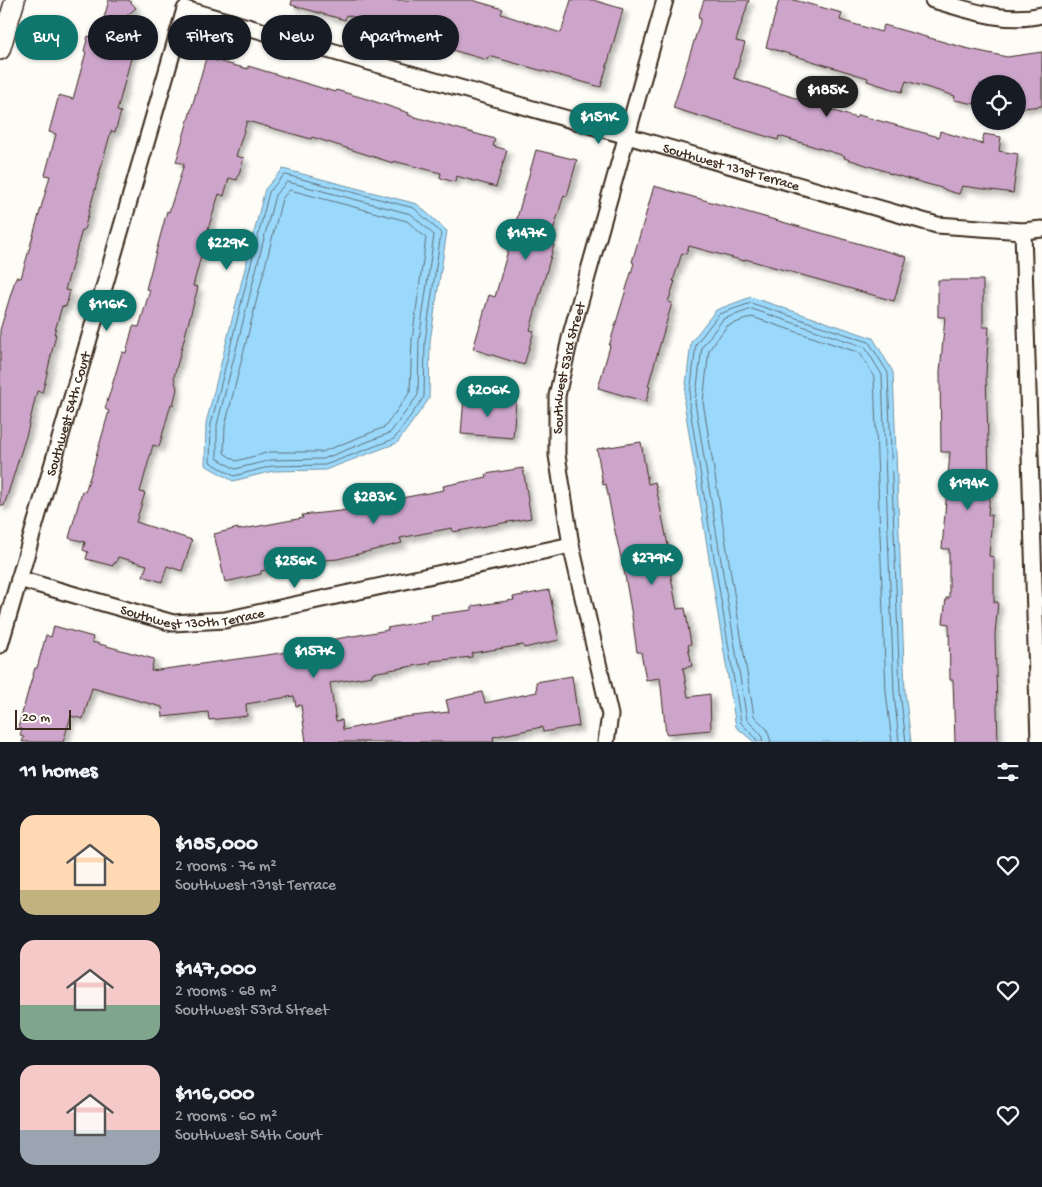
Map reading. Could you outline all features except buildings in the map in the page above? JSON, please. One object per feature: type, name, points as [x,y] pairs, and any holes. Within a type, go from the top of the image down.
[{"type":"street","points":[[0,50],[15,0]]},
{"type":"street","name":"Southwest 53rd Street","points":[[606,742],[610,715],[571,545],[557,455],[557,396],[570,334],[665,0]]},
{"type":"street","points":[[933,0],[996,17],[1038,16]]},
{"type":"street","name":"Southwest 131st Terrace","points":[[185,10],[937,225],[1023,231],[1042,230]]},
{"type":"street","name":"Southwest 54th Court","points":[[0,645],[185,10]]},
{"type":"street","points":[[1023,231],[1036,472],[1039,742]]},
{"type":"street","name":"Southwest 130th Terrace","points":[[19,579],[173,623],[225,620],[571,545]]},
{"type":"water","points":[[283,169],[417,204],[447,231],[430,341],[429,399],[397,443],[325,470],[273,471],[233,481],[205,465],[206,423],[265,189]]},
{"type":"water","points":[[751,297],[873,338],[893,372],[905,692],[911,742],[754,742],[736,727],[684,402],[691,342],[716,310]]}]
